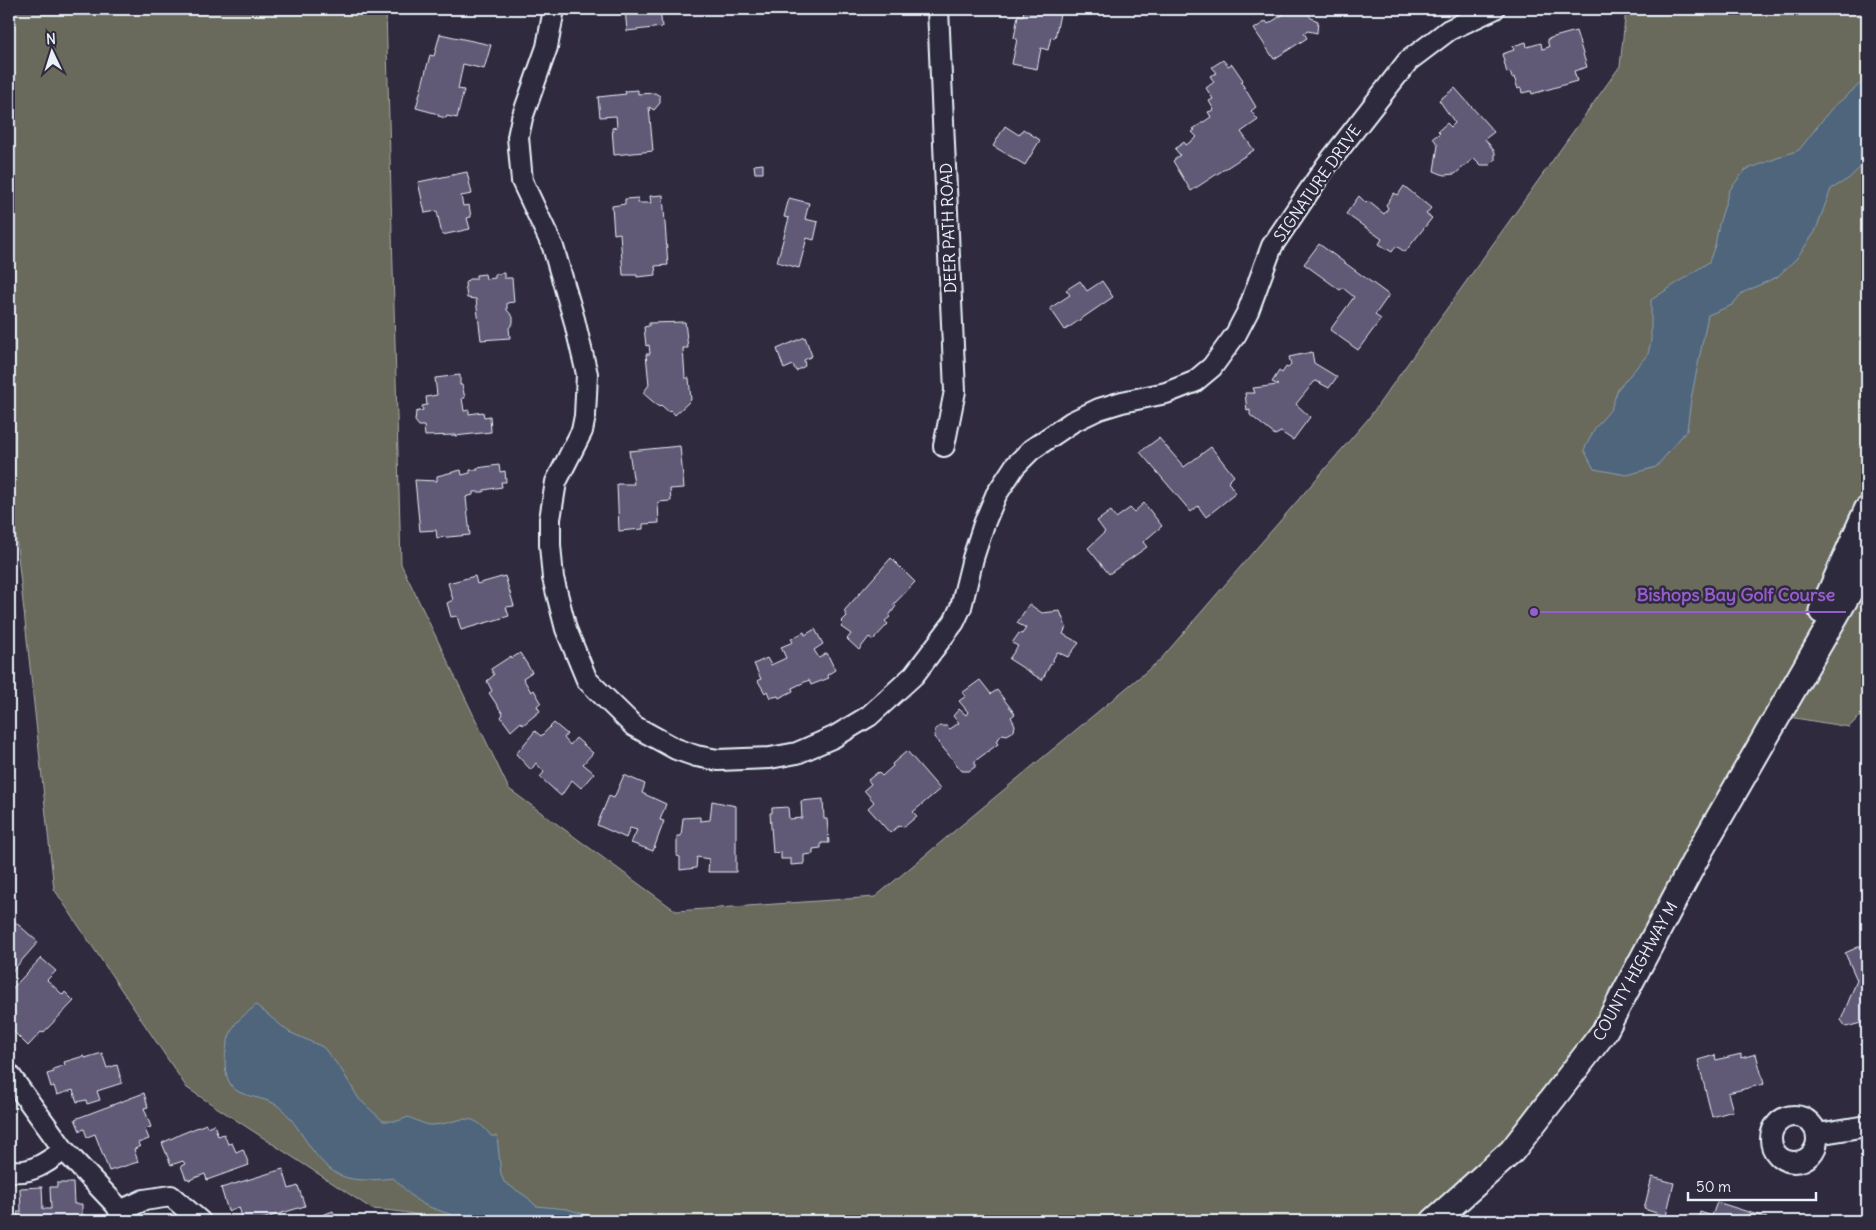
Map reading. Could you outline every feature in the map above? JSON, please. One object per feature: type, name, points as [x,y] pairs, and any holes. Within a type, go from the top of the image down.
[{"type":"main road","name":"COUNTY HIGHWAY M","points":[[1778,714],[1867,510]]},
{"type":"main road","name":"COUNTY HIGHWAY M","points":[[1434,1221],[1512,1150],[1604,1032],[1701,849],[1867,561]]},
{"type":"street","name":"SIGNATURE DRIVE","points":[[554,9],[547,47],[522,118],[518,137],[522,182],[553,247],[574,319],[587,374],[585,416],[582,431],[556,482],[550,519],[553,578],[566,629],[587,680],[634,726],[676,749],[696,756],[718,760],[770,758],[797,753],[834,737],[869,716],[914,675],[954,622],[961,607],[973,558],[994,498],[1015,466],[1031,450],[1072,422],[1106,407],[1166,393],[1194,382],[1212,366],[1236,334],[1248,312],[1272,246],[1326,166],[1408,61],[1449,30],[1494,9]]},
{"type":"street","name":"DEER PATH ROAD","points":[[938,9],[955,391],[944,446]]},
{"type":"street","points":[[9,1074],[64,1150],[116,1205],[122,1216],[144,1200],[171,1196],[200,1221]]},
{"type":"street","points":[[1817,1134],[1867,1126]]},
{"type":"street","points":[[9,1170],[15,1172],[42,1165],[64,1150]]},
{"type":"green space","points":[[9,9],[386,9],[401,564],[509,789],[676,911],[875,897],[1160,660],[1368,419],[1620,66],[1626,9],[1867,9],[1867,709],[1849,727],[1777,715],[1604,1032],[1434,1221],[435,1221],[412,1214],[372,1209],[187,1088],[54,889],[9,473]]},
{"type":"water","points":[[1867,78],[1867,161],[1848,179],[1831,189],[1815,232],[1796,259],[1777,277],[1742,293],[1732,305],[1708,315],[1691,399],[1687,430],[1656,467],[1627,475],[1594,469],[1584,450],[1595,428],[1611,409],[1618,389],[1648,354],[1651,341],[1651,300],[1709,262],[1729,191],[1745,170],[1799,150],[1831,109]]},
{"type":"water","points":[[256,1005],[289,1032],[323,1047],[341,1069],[359,1099],[383,1121],[398,1121],[408,1117],[430,1125],[463,1119],[476,1122],[491,1136],[497,1136],[501,1174],[504,1182],[527,1197],[536,1206],[567,1209],[607,1221],[462,1221],[419,1201],[393,1178],[353,1179],[334,1172],[316,1154],[294,1122],[278,1106],[269,1101],[239,1092],[232,1087],[228,1079],[225,1060],[228,1039],[236,1023]]},
{"type":"building","points":[[625,9],[660,9],[662,27],[627,31]]},
{"type":"building","points":[[1024,9],[1061,9],[1055,38],[1051,37],[1048,50],[1041,48],[1037,69],[1012,64],[1017,39],[1014,38],[1018,15],[1023,16]]},
{"type":"building","points":[[1280,9],[1305,9],[1311,18],[1318,21],[1317,33],[1308,31],[1304,33],[1307,38],[1274,59],[1254,29],[1266,21],[1268,24],[1284,14]]},
{"type":"building","points":[[1576,31],[1587,67],[1574,71],[1577,81],[1532,94],[1531,91],[1522,93],[1521,88],[1518,89],[1514,77],[1512,78],[1510,72],[1507,73],[1502,54],[1514,50],[1513,46],[1526,42],[1527,47],[1541,43],[1542,49],[1549,47],[1547,39]]},
{"type":"building","points":[[440,34],[491,45],[484,69],[463,64],[458,89],[464,90],[457,118],[447,116],[446,118],[416,108],[430,55],[434,56]]},
{"type":"building","points":[[1223,60],[1228,66],[1232,64],[1243,80],[1241,82],[1256,107],[1251,111],[1258,120],[1241,132],[1254,150],[1191,191],[1173,161],[1180,155],[1175,149],[1184,142],[1186,145],[1197,137],[1192,132],[1195,130],[1193,129],[1211,117],[1208,112],[1214,110],[1209,101],[1213,99],[1206,88],[1214,82],[1210,76],[1217,73],[1212,67]]},
{"type":"building","points":[[1455,88],[1494,132],[1485,139],[1495,152],[1495,160],[1490,165],[1481,165],[1474,158],[1455,174],[1444,175],[1434,171],[1438,145],[1433,138],[1440,133],[1438,131],[1447,123],[1451,127],[1455,123],[1439,100]]},
{"type":"building","points":[[638,90],[638,94],[655,93],[660,96],[660,103],[654,110],[649,107],[653,151],[614,155],[612,128],[617,127],[616,116],[600,117],[598,97],[626,94],[625,91]]},
{"type":"building","points":[[1005,126],[1019,135],[1023,129],[1040,140],[1025,165],[993,146]]},
{"type":"building","points":[[763,164],[763,173],[755,173],[754,165]]},
{"type":"building","points":[[467,172],[472,194],[461,196],[463,206],[469,205],[471,217],[467,218],[470,229],[442,235],[437,211],[425,213],[418,182]]},
{"type":"building","points":[[1404,186],[1431,208],[1426,214],[1432,218],[1405,252],[1396,246],[1392,252],[1379,244],[1382,239],[1346,214],[1359,196],[1366,203],[1368,201],[1384,214],[1388,208],[1386,205],[1394,193],[1398,195]]},
{"type":"building","points":[[663,195],[668,265],[655,266],[656,275],[637,277],[637,275],[623,275],[620,233],[614,234],[612,206],[625,204],[625,199],[638,198],[638,203],[651,203],[650,196]]},
{"type":"building","points":[[789,198],[809,203],[805,219],[818,222],[814,240],[807,238],[799,268],[777,262],[789,218],[784,217]]},
{"type":"building","points":[[1319,244],[1389,295],[1375,315],[1381,319],[1358,350],[1330,330],[1354,297],[1343,288],[1340,290],[1304,264]]},
{"type":"building","points":[[504,273],[504,278],[512,278],[514,302],[507,303],[507,310],[513,317],[513,323],[509,328],[510,338],[481,340],[476,299],[467,298],[465,283],[469,279],[476,279],[476,275],[485,274],[486,279],[495,278],[495,274]]},
{"type":"building","points":[[1080,281],[1087,291],[1102,281],[1113,297],[1065,330],[1050,308],[1070,295],[1066,290]]},
{"type":"building","points":[[685,322],[688,348],[683,348],[685,378],[689,378],[691,400],[675,415],[671,410],[669,412],[661,405],[659,407],[643,393],[649,385],[646,354],[650,354],[649,345],[646,346],[644,327],[649,326],[649,323]]},
{"type":"building","points":[[805,337],[812,356],[804,360],[805,366],[796,371],[793,365],[784,369],[777,349]]},
{"type":"building","points":[[1312,352],[1314,363],[1337,377],[1329,388],[1316,381],[1314,382],[1296,404],[1310,417],[1293,440],[1281,432],[1275,435],[1250,415],[1250,410],[1247,411],[1245,393],[1255,393],[1253,388],[1278,385],[1272,382],[1279,371],[1282,373],[1286,367],[1288,368],[1291,365],[1289,357]]},
{"type":"building","points":[[460,375],[460,385],[462,385],[465,398],[462,398],[464,411],[469,410],[469,414],[483,412],[484,417],[490,416],[491,432],[455,436],[425,436],[424,426],[419,426],[415,421],[416,412],[423,410],[422,406],[427,405],[426,397],[437,395],[435,378]]},
{"type":"building","points":[[1159,438],[1184,467],[1211,447],[1234,476],[1228,482],[1236,493],[1206,517],[1198,506],[1191,512],[1140,452]]},
{"type":"building","points":[[680,446],[684,488],[670,489],[671,501],[658,502],[659,523],[643,524],[643,529],[619,531],[617,484],[634,484],[629,451]]},
{"type":"building","points":[[499,465],[500,472],[505,471],[506,482],[501,482],[502,487],[484,490],[484,492],[473,492],[473,495],[466,497],[470,535],[437,538],[436,530],[420,531],[415,480],[437,481],[437,476],[461,470],[462,475],[470,473],[470,470],[478,470],[477,468]]},
{"type":"building","points":[[1144,503],[1162,526],[1143,542],[1147,547],[1109,574],[1088,548],[1105,532],[1097,521],[1111,511],[1116,518],[1130,508],[1134,512]]},
{"type":"building","points":[[891,558],[915,582],[893,605],[896,606],[890,617],[885,621],[888,624],[873,640],[869,637],[859,650],[847,639],[851,634],[841,627],[843,624],[841,622],[847,616],[844,611]]},
{"type":"building","points":[[475,576],[477,584],[505,576],[514,606],[506,607],[509,616],[461,630],[457,616],[451,617],[447,603],[453,600],[448,583]]},
{"type":"building","points":[[1029,604],[1042,613],[1060,611],[1066,627],[1063,634],[1079,643],[1068,657],[1057,652],[1042,680],[1009,659],[1018,646],[1012,643],[1019,633],[1022,634],[1026,628],[1017,623]]},
{"type":"building","points":[[815,629],[823,644],[814,650],[819,658],[827,653],[835,670],[827,675],[829,678],[811,685],[809,680],[792,688],[793,691],[779,698],[778,696],[770,698],[767,691],[765,693],[758,681],[761,679],[754,664],[767,658],[771,665],[786,658],[781,647],[793,642],[791,639],[804,632],[805,635]]},
{"type":"building","points":[[520,653],[532,672],[523,678],[531,692],[534,690],[541,702],[537,706],[540,711],[523,725],[521,722],[511,731],[501,717],[503,714],[489,693],[492,691],[487,681],[494,675],[491,669],[511,656],[512,658]]},
{"type":"building","points":[[980,680],[991,694],[997,690],[1015,714],[1011,717],[1015,725],[1014,731],[1007,735],[1003,734],[996,741],[998,744],[975,761],[975,767],[969,771],[962,771],[934,737],[935,729],[940,726],[947,726],[950,729],[959,723],[953,716],[959,709],[966,715],[968,712],[959,701],[966,696],[962,693]]},
{"type":"building","points":[[554,723],[567,734],[564,738],[570,745],[576,738],[593,753],[583,764],[594,773],[581,788],[572,780],[561,796],[540,777],[544,772],[536,763],[531,770],[516,754],[535,731],[541,736]]},
{"type":"building","points":[[907,751],[940,789],[913,812],[917,816],[903,828],[900,825],[890,833],[868,808],[874,802],[864,790],[871,784],[868,780],[878,772],[882,776]]},
{"type":"building","points":[[624,775],[645,784],[642,793],[666,804],[660,820],[664,821],[653,851],[631,843],[637,830],[630,828],[626,838],[597,825],[609,796],[614,798]]},
{"type":"building","points":[[823,799],[824,819],[827,819],[829,843],[821,843],[821,848],[813,849],[813,854],[804,855],[804,864],[791,865],[791,859],[781,859],[781,852],[773,853],[770,813],[772,813],[772,808],[788,807],[789,819],[802,818],[801,801]]},
{"type":"building","points":[[712,801],[736,806],[736,872],[708,872],[709,859],[697,857],[696,868],[680,870],[680,857],[677,856],[677,836],[681,836],[683,818],[700,817],[700,821],[710,820]]},
{"type":"building","points":[[9,920],[11,922],[13,920],[38,942],[9,975]]},
{"type":"building","points":[[1867,943],[1867,1018],[1861,1023],[1846,1027],[1841,1020],[1857,980],[1845,953]]},
{"type":"building","points":[[41,958],[56,971],[47,980],[63,995],[65,992],[74,1001],[28,1046],[10,1028],[13,1025],[9,1021],[9,992]]},
{"type":"building","points":[[102,1053],[107,1068],[117,1065],[122,1083],[97,1091],[100,1100],[87,1104],[86,1100],[77,1102],[73,1090],[57,1095],[54,1086],[51,1087],[47,1074],[54,1072],[53,1069],[65,1065],[64,1062]]},
{"type":"building","points":[[1741,1054],[1741,1058],[1756,1054],[1764,1084],[1728,1093],[1733,1111],[1712,1117],[1698,1060],[1715,1055],[1716,1060]]},
{"type":"building","points":[[144,1093],[148,1107],[144,1108],[151,1127],[145,1129],[149,1139],[138,1143],[140,1147],[134,1149],[138,1162],[109,1171],[95,1134],[87,1137],[84,1129],[80,1131],[75,1119]]},
{"type":"building","points":[[206,1124],[207,1127],[214,1124],[218,1136],[224,1134],[228,1144],[232,1143],[236,1152],[243,1149],[249,1165],[207,1180],[205,1174],[189,1180],[188,1178],[186,1179],[181,1166],[185,1164],[183,1161],[171,1165],[162,1143]]},
{"type":"building","points":[[283,1169],[289,1189],[298,1186],[305,1206],[256,1221],[243,1221],[239,1207],[228,1211],[221,1188]]},
{"type":"building","points":[[1652,1177],[1674,1183],[1666,1216],[1644,1209]]},
{"type":"building","points":[[57,1183],[73,1183],[74,1204],[82,1204],[82,1215],[85,1215],[85,1221],[18,1221],[17,1212],[21,1212],[20,1188],[42,1187],[43,1209],[51,1209],[50,1187],[57,1187]]},
{"type":"building","points":[[1717,1202],[1767,1218],[1766,1221],[1697,1221],[1700,1212],[1712,1216]]},
{"type":"building","points":[[333,1211],[338,1221],[307,1221]]},
{"type":"place","name":"Bishops Bay Golf Course","points":[[1534,612]]}]
